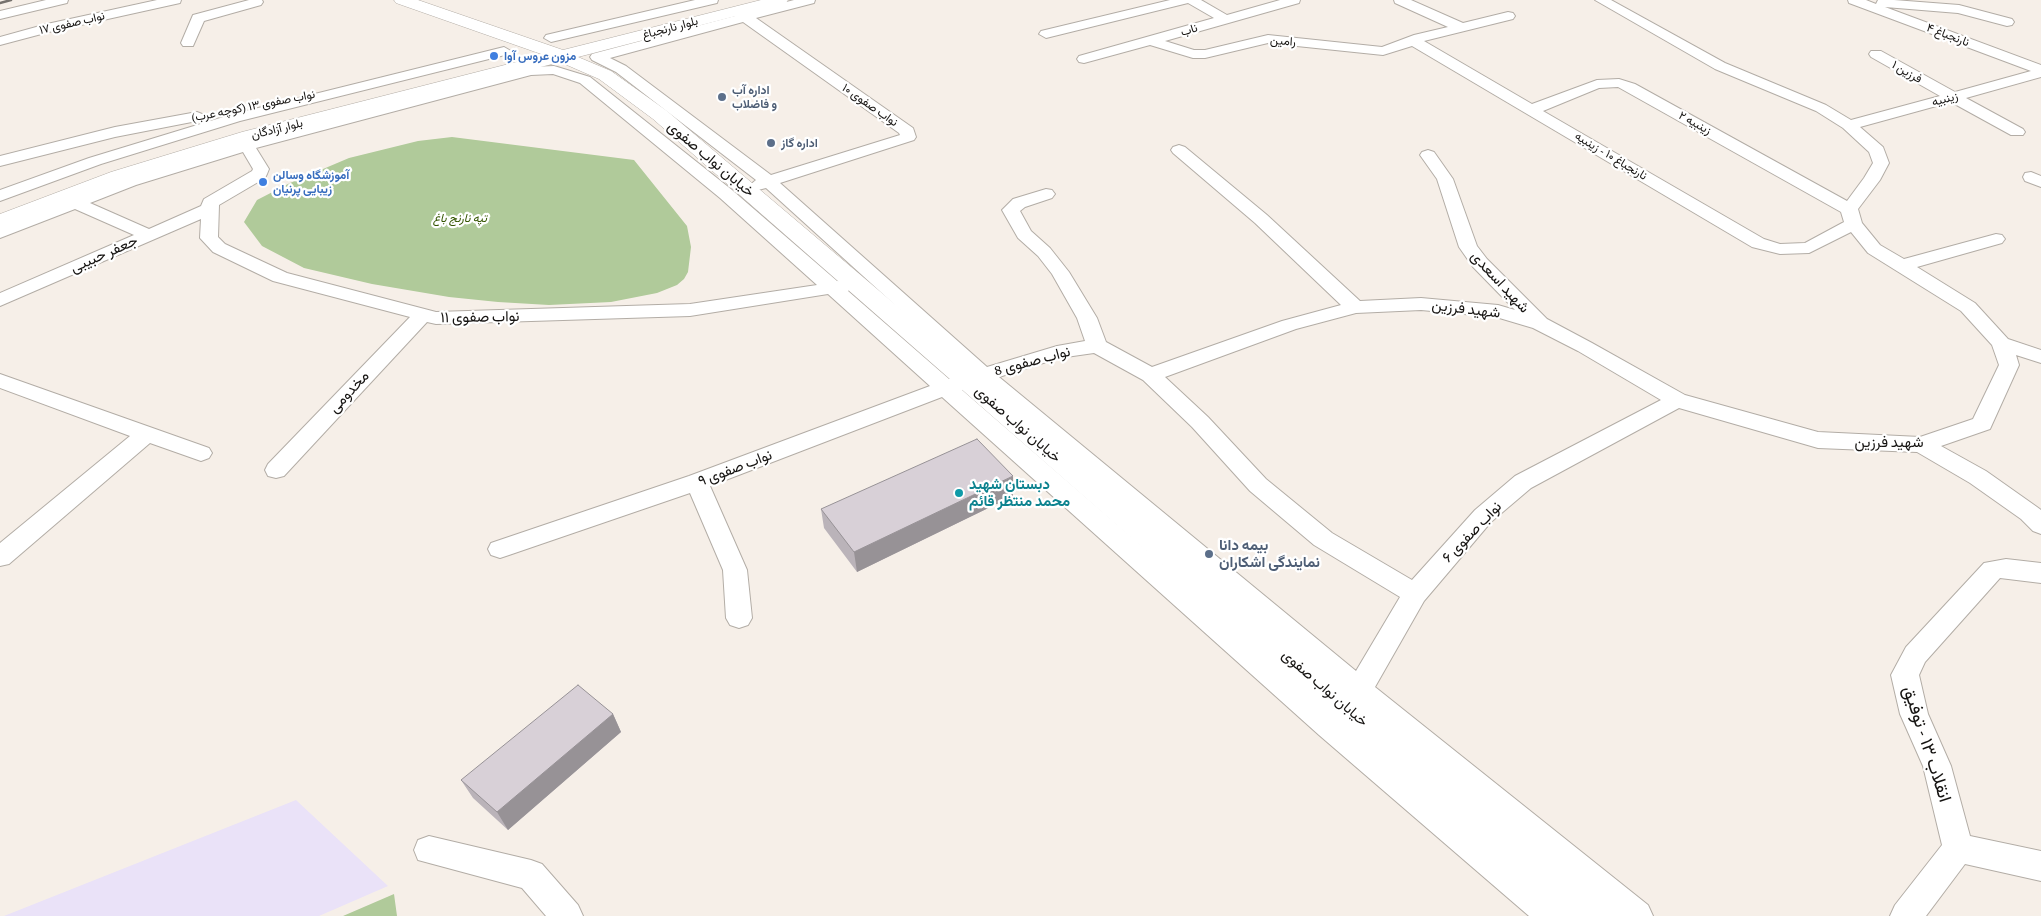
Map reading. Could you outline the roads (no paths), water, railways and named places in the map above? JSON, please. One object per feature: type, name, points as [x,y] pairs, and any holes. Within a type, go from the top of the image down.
[{"type":"main road","name":"خیابان نواب صفوی","points":[[405,0],[552,48],[605,74],[660,116],[758,185],[844,286],[966,381],[1354,699],[1593,916]]},
{"type":"main road","name":"بلوار نارنجباغ","points":[[552,48],[780,0]]},
{"type":"main road","name":"بلوار آزادگان","points":[[0,206],[96,170],[239,126],[505,55],[552,48]]},
{"type":"main road","name":"بلوار آزادگان","points":[[0,222],[66,202],[118,176],[552,48]]},
{"type":"street","points":[[0,15],[62,0]]},
{"type":"street","name":"نواب صفوی ۱۷","points":[[0,41],[47,28],[175,0]]},
{"type":"street","points":[[188,43],[198,18],[256,2],[256,0]]},
{"type":"street","points":[[552,48],[712,0]]},
{"type":"street","points":[[809,0],[741,9],[597,57],[621,69],[758,185],[1329,726],[1553,916]]},
{"type":"street","points":[[1046,34],[1186,0]]},
{"type":"street","points":[[1191,0],[1225,19]]},
{"type":"street","name":"ناب","points":[[1084,58],[1152,41],[1294,0]]},
{"type":"street","points":[[1400,0],[1460,28]]},
{"type":"street","points":[[1601,0],[1720,66],[1821,108],[1849,125],[1877,150],[1881,163],[1851,216]]},
{"type":"street","points":[[1857,1],[1941,6],[1971,11],[2007,22]]},
{"type":"street","name":"نارنجباغ ۴","points":[[1857,1],[2041,71]]},
{"type":"street","name":"نواب صفوی ۱۰","points":[[741,9],[907,131],[908,137],[758,185]]},
{"type":"street","points":[[1416,40],[1508,16]]},
{"type":"street","name":"رامین","points":[[1152,41],[1193,54],[1205,54],[1268,39],[1383,51],[1416,40]]},
{"type":"street","name":"نارنجباغ ۱۰ - زینبیه","points":[[1416,40],[1418,44],[1533,109],[1758,243],[1780,249],[1809,248],[1851,216]]},
{"type":"street","name":"فرزین ۱","points":[[1876,54],[2017,132]]},
{"type":"street","points":[[0,196],[95,161],[235,118],[371,83],[505,55]]},
{"type":"street","points":[[0,233],[66,202],[254,143],[542,69],[554,70],[585,80],[844,286]]},
{"type":"street","name":"زینبیه","points":[[1849,125],[2041,71]]},
{"type":"street","points":[[2018,79],[2041,90]]},
{"type":"street","name":"نواب صفوی ۱۳ (کوچه عرب)","points":[[0,161],[115,132],[371,83]]},
{"type":"street","name":"زینبیه ۲","points":[[1533,109],[1597,84],[1619,83],[1630,87],[1851,216]]},
{"type":"street","points":[[209,209],[210,203],[259,174],[261,170],[250,149]]},
{"type":"street","points":[[1179,150],[1261,219],[1356,307]]},
{"type":"street","name":"شهید اسعدی","points":[[1428,154],[1445,179],[1468,247],[1480,263],[1541,324]]},
{"type":"street","points":[[0,178],[16,189]]},
{"type":"street","points":[[1046,194],[1020,203],[1012,210],[1024,234],[1044,252],[1060,272],[1087,318],[1097,346],[1150,375],[1200,422],[1258,484],[1323,539],[1415,594]]},
{"type":"street","points":[[66,202],[148,235]]},
{"type":"street","name":"جعفر حبیبی","points":[[0,300],[209,209]]},
{"type":"street","name":"نواب صفوی ۱۱","points":[[209,209],[209,238],[219,248],[280,277],[436,318],[690,310],[844,286]]},
{"type":"street","name":"شهید فرزین","points":[[1150,375],[1289,325],[1356,307],[1431,305],[1498,311],[1541,324],[1585,346],[1677,400],[1818,440],[1921,444],[1982,424],[2009,365],[2001,343],[1968,307],[1874,249],[1851,216]]},
{"type":"street","points":[[1901,266],[1996,239]]},
{"type":"street","name":"مخدومی","points":[[276,470],[423,315]]},
{"type":"street","points":[[2001,343],[2041,356]]},
{"type":"street","name":"نواب صفوی 8","points":[[966,381],[1056,352],[1097,346]]},
{"type":"street","points":[[0,381],[201,452]]},
{"type":"street","name":"نواب صفوی ۹","points":[[500,549],[696,482],[966,381]]},
{"type":"street","name":"نواب صفوی ۶","points":[[1354,699],[1415,594],[1483,516],[1523,482],[1677,400]]},
{"type":"street","points":[[0,557],[147,434]]},
{"type":"street","points":[[1921,444],[1978,477],[2028,513],[2041,525]]},
{"type":"street","points":[[696,482],[735,570],[739,618]]},
{"type":"street","name":"انقلاب ۱۳ - توفیق","points":[[1958,848],[1937,766],[1914,714],[1905,675],[1915,655],[1992,570],[2006,568],[2041,573]]},
{"type":"street","points":[[1354,699],[1637,916]]},
{"type":"street","points":[[1906,916],[1958,848],[2041,866]]},
{"type":"street","points":[[429,850],[531,875],[567,916]]},
{"type":"railway","points":[[0,3],[11,0]]},
{"type":"place","name":"مزون عروس آوا","points":[[494,56]]},
{"type":"place","name":"اداره آب و فاضلاب","points":[[722,97]]},
{"type":"place","name":"اداره گاز","points":[[771,143]]},
{"type":"place","name":"آموزشگاه وسالن زیبایی پرنیان","points":[[263,182]]},
{"type":"place","name":"دبستان شهید محمد منتظر قائم","points":[[959,493]]},
{"type":"place","name":"بیمه دانا نمایندگی اشکاران","points":[[1209,554]]},
{"type":"park label","name":"تپه نارنج باغ","points":[[460,218]]}]
